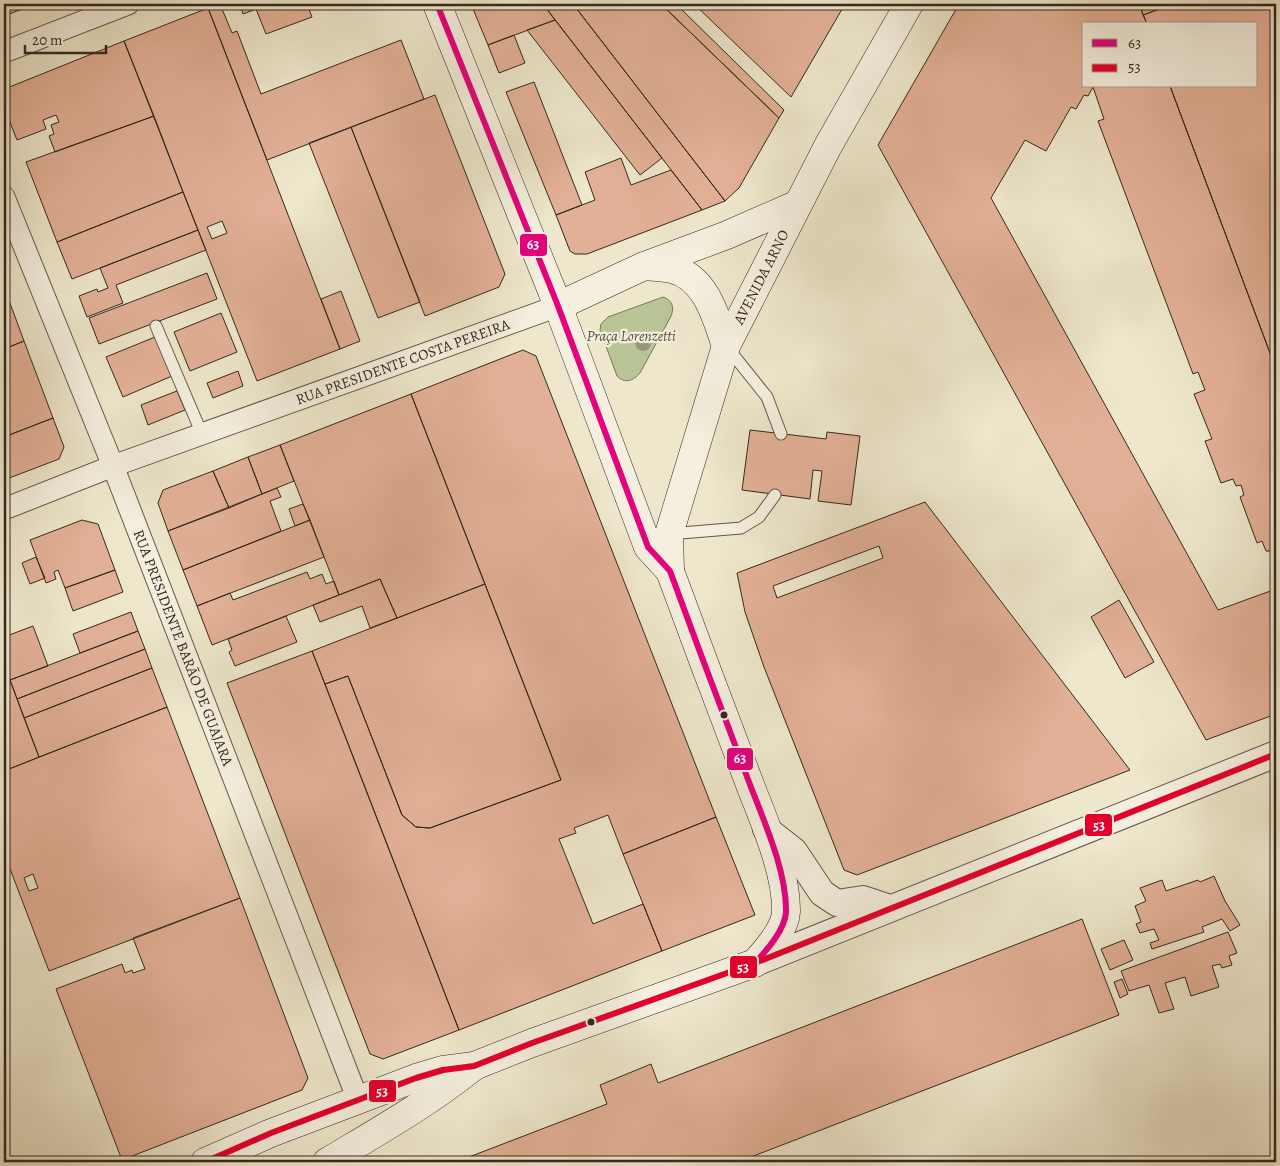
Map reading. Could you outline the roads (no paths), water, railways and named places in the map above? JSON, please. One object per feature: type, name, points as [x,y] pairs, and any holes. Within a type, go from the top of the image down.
[{"type":"main road","points":[[205,1162],[271,1133],[416,1078],[443,1070],[474,1066],[755,963],[768,949],[786,915],[783,878],[670,571],[648,547],[558,306],[437,4]]},
{"type":"main road","name":"AVENIDA ARNO","points":[[670,571],[669,534],[726,346],[828,146],[908,4]]},
{"type":"main road","name":"RUA PRESIDENTE COSTA PEREIRA","points":[[558,306],[644,266],[727,235],[798,204]]},
{"type":"main road","points":[[644,266],[673,269],[689,277],[701,287],[712,309],[726,346]]},
{"type":"main road","points":[[327,1162],[416,1109],[443,1091],[474,1066]]},
{"type":"street","points":[[4,52],[128,4]]},
{"type":"street","name":"RUA PRESIDENTE BARÃO DE GUAJARA","points":[[4,197],[113,466],[358,1100]]},
{"type":"street","name":"RUA PRESIDENTE COSTA PEREIRA","points":[[4,510],[113,466],[558,306]]},
{"type":"street","points":[[755,963],[1276,754]]},
{"type":"street","points":[[766,829],[794,850],[822,893],[837,903],[863,899],[890,908]]},
{"type":"lane","points":[[156,326],[202,434]]},
{"type":"lane","points":[[726,346],[767,397],[781,434]]},
{"type":"lane","points":[[669,534],[741,528],[760,517],[775,494]]},
{"type":"park label","name":"Praça Lorenzetti","points":[[631,336]]}]
